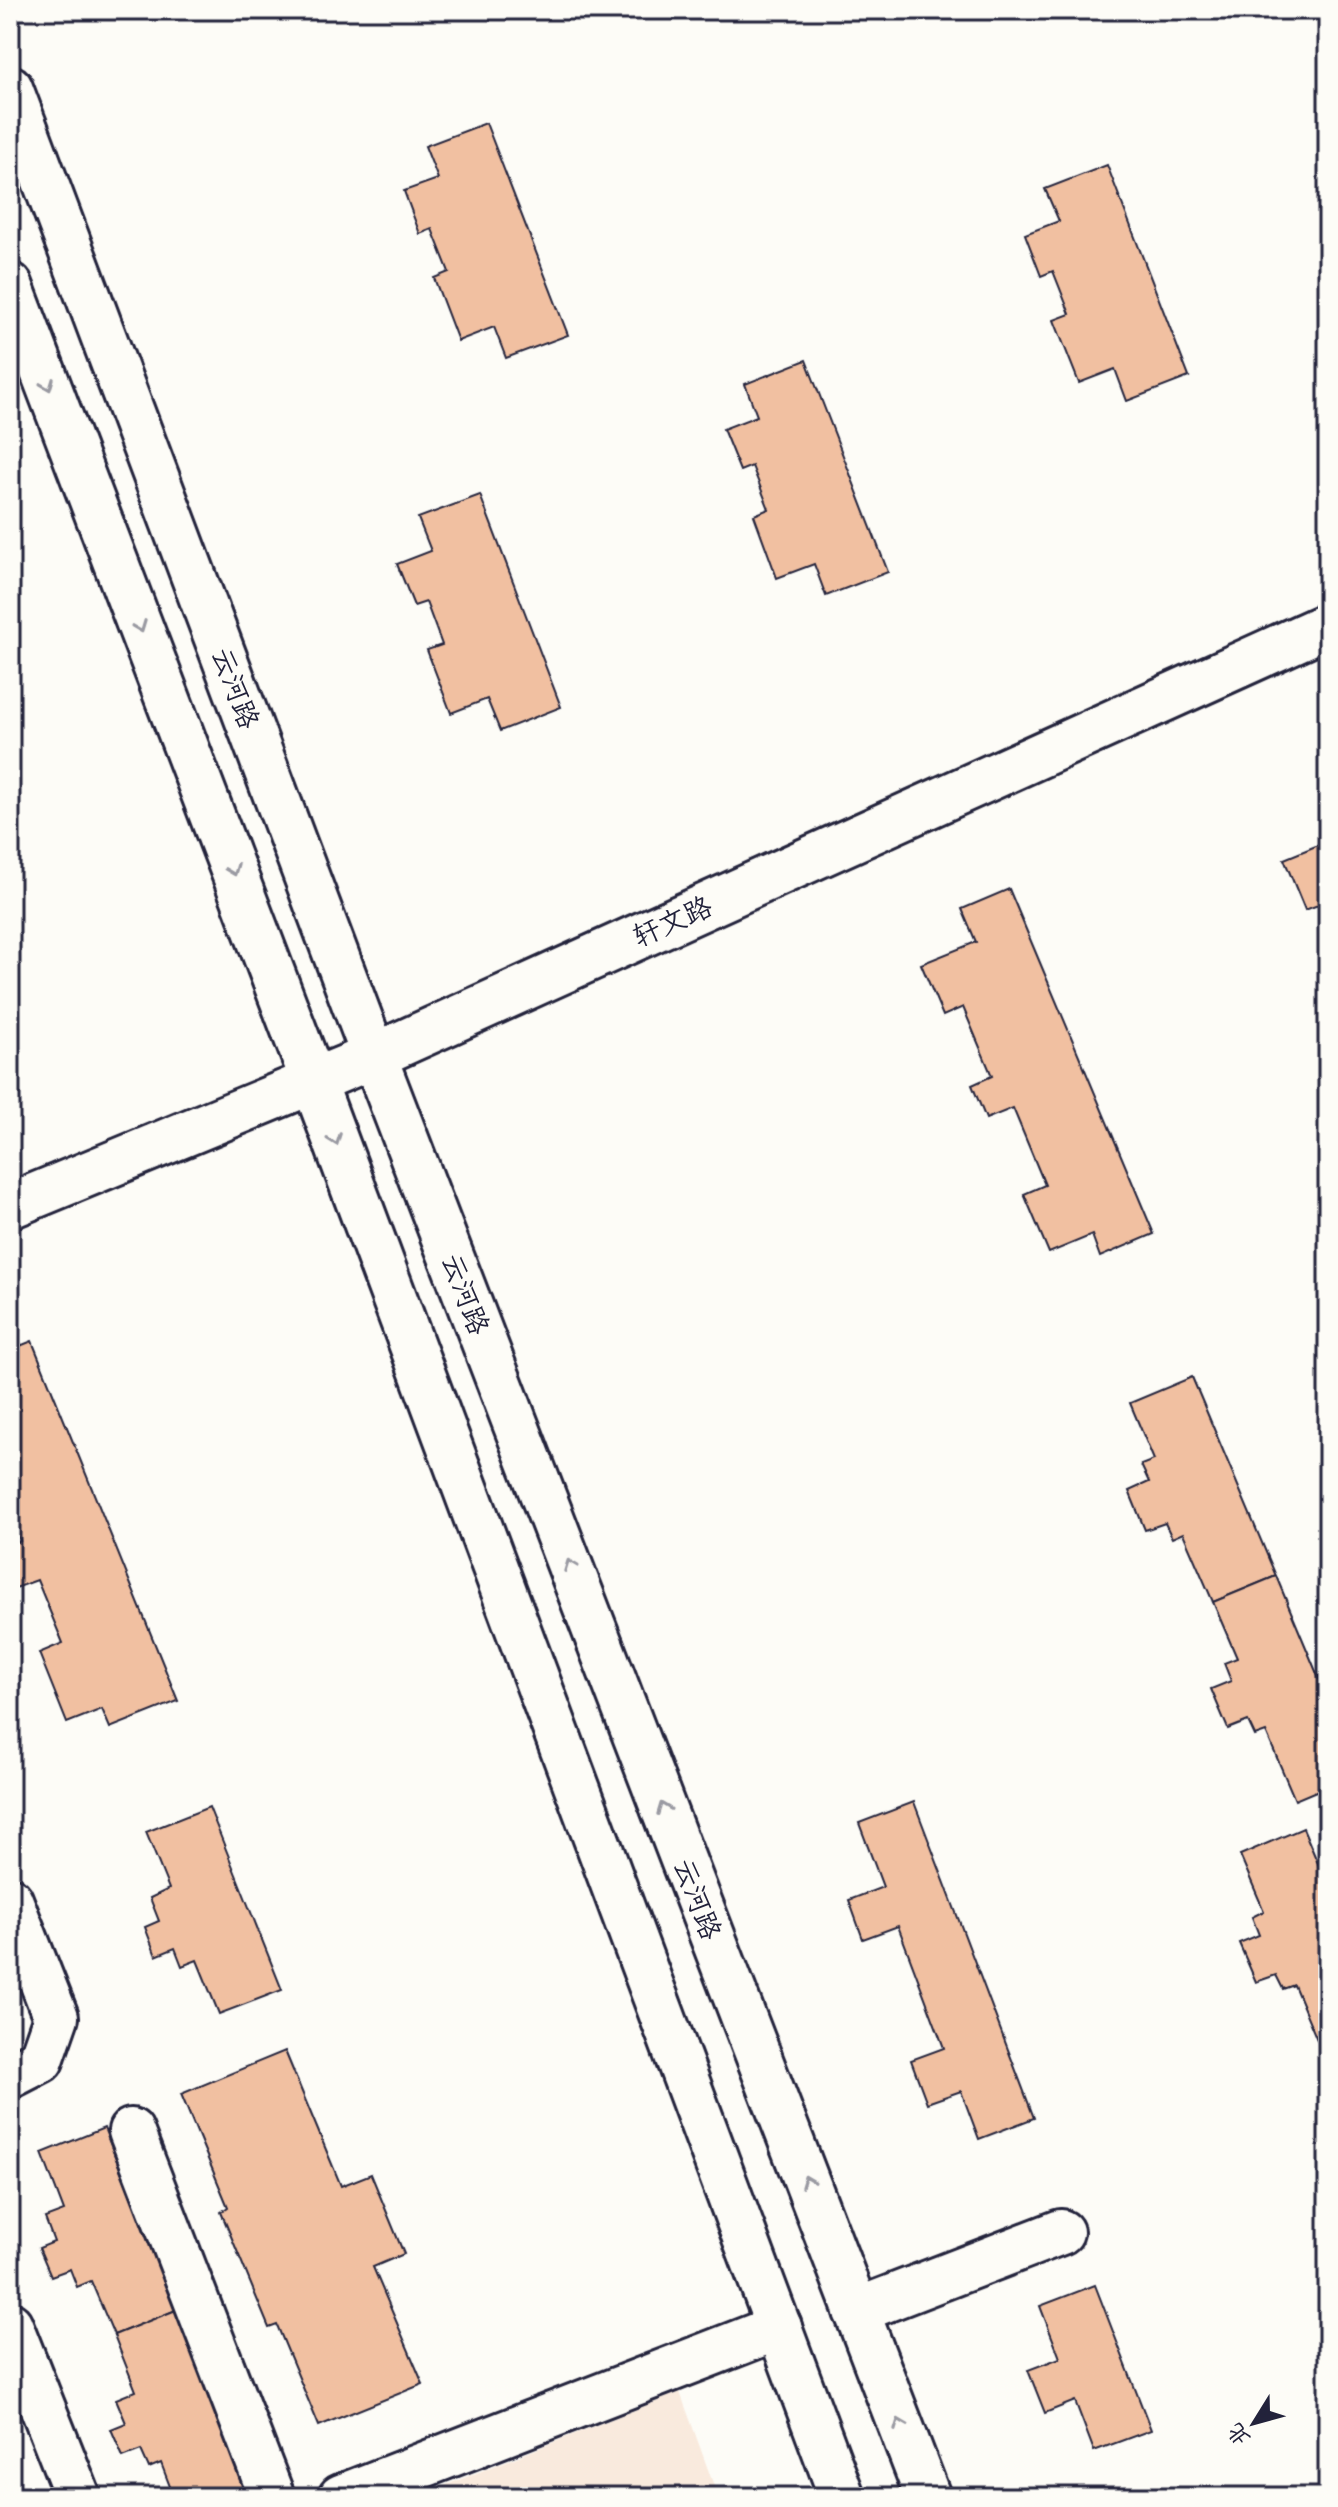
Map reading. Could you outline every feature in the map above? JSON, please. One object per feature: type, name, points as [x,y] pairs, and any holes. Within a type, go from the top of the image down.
[{"type":"street","name":"云河路","points":[[10,88],[374,1056],[928,2497]]},
{"type":"street","points":[[10,285],[313,1080],[842,2497]]},
{"type":"street","name":"轩文路","points":[[10,1206],[374,1056],[1328,625]]},
{"type":"street","points":[[10,1900],[56,2017],[41,2060],[10,2076]]},
{"type":"street","points":[[131,2131],[272,2497]]},
{"type":"street","points":[[856,2311],[1061,2232]]},
{"type":"street","points":[[10,2325],[78,2497]]},
{"type":"street","points":[[341,2497],[779,2327]]},
{"type":"shaded area","points":[[680,2392],[718,2497],[416,2497]]},
{"type":"building","points":[[486,123],[568,335],[506,358],[494,327],[458,341],[434,278],[449,272],[432,229],[420,234],[404,191],[438,179],[425,146]]},
{"type":"building","points":[[1107,165],[1189,377],[1127,401],[1115,369],[1079,383],[1054,320],[1070,314],[1053,271],[1041,276],[1025,234],[1059,221],[1045,189]]},
{"type":"building","points":[[806,360],[888,572],[826,596],[814,564],[777,578],[754,515],[769,509],[752,466],[740,471],[723,429],[757,416],[745,384]]},
{"type":"building","points":[[480,495],[561,707],[500,731],[487,699],[451,713],[427,650],[442,645],[426,602],[414,606],[397,564],[431,551],[418,518]]},
{"type":"building","points":[[1328,841],[1328,907],[1326,902],[1305,910],[1284,859]]},
{"type":"building","points":[[1009,889],[1154,1234],[1100,1257],[1092,1235],[1049,1253],[1024,1194],[1045,1185],[1013,1108],[986,1119],[972,1085],[992,1076],[963,1007],[943,1016],[921,964],[976,942],[962,909]]},
{"type":"building","points":[[32,1341],[178,1701],[110,1728],[102,1709],[67,1723],[39,1653],[63,1643],[37,1580],[13,1589],[10,1583],[10,1545],[20,1541],[10,1516],[10,1350]]},
{"type":"building","points":[[1192,1377],[1276,1576],[1213,1602],[1183,1533],[1172,1538],[1165,1523],[1145,1530],[1129,1491],[1149,1482],[1141,1465],[1154,1460],[1130,1403]]},
{"type":"building","points":[[1276,1576],[1328,1700],[1328,1786],[1295,1800],[1266,1732],[1255,1736],[1248,1721],[1228,1729],[1211,1689],[1231,1681],[1224,1663],[1237,1658],[1213,1602]]},
{"type":"building","points":[[914,1802],[1034,2118],[979,2139],[961,2091],[927,2103],[911,2060],[944,2048],[898,1926],[863,1939],[849,1900],[883,1887],[859,1823]]},
{"type":"building","points":[[209,1807],[282,1990],[219,2014],[197,1960],[182,1966],[175,1948],[156,1956],[145,1927],[159,1921],[150,1898],[169,1889],[146,1832]]},
{"type":"building","points":[[1303,1828],[1328,1887],[1328,2052],[1323,2054],[1294,1985],[1283,1989],[1276,1975],[1256,1982],[1239,1943],[1259,1935],[1252,1917],[1264,1911],[1240,1855]]},
{"type":"building","points":[[285,2051],[341,2186],[371,2174],[404,2254],[373,2267],[423,2384],[319,2426],[277,2325],[269,2328],[221,2212],[228,2207],[181,2094]]},
{"type":"building","points":[[104,2128],[176,2310],[114,2335],[91,2281],[77,2287],[70,2269],[51,2276],[39,2248],[54,2242],[45,2218],[64,2211],[42,2153]]},
{"type":"building","points":[[1095,2285],[1151,2430],[1094,2451],[1075,2401],[1045,2413],[1028,2370],[1060,2358],[1040,2306]]},
{"type":"building","points":[[176,2310],[248,2490],[231,2497],[174,2497],[161,2463],[149,2468],[141,2450],[123,2457],[111,2429],[126,2423],[116,2399],[136,2391],[114,2335]]}]
